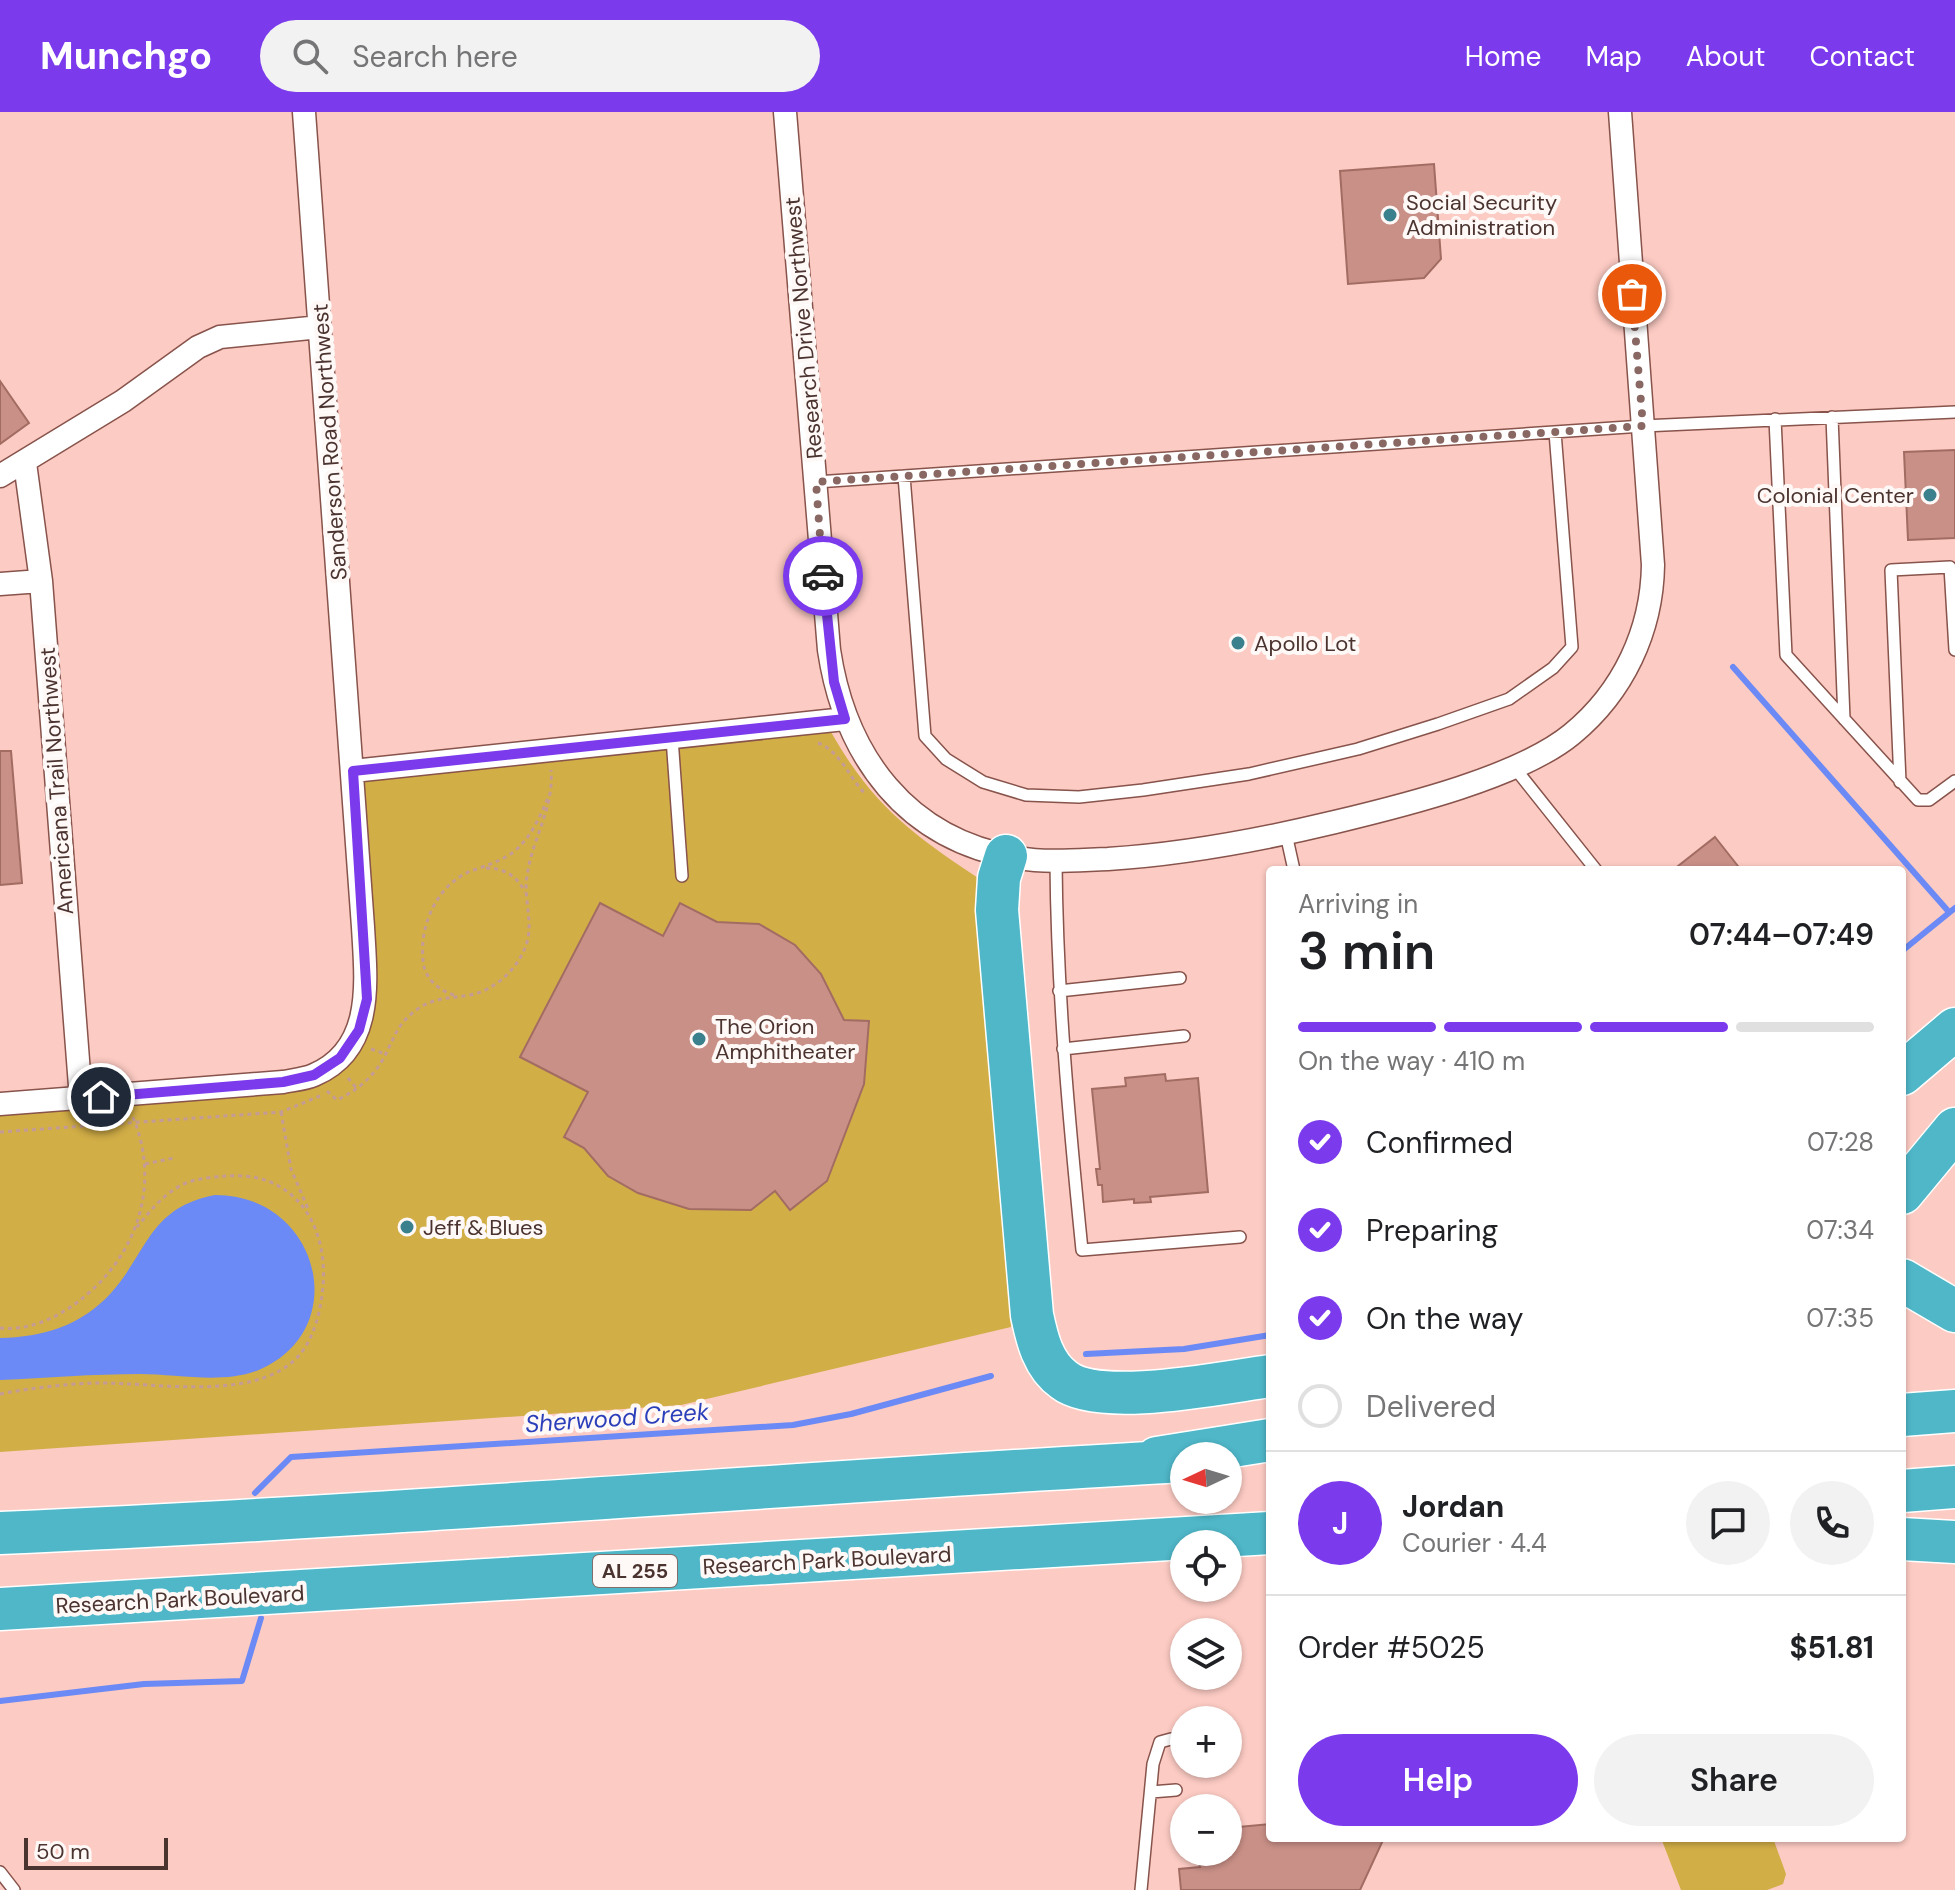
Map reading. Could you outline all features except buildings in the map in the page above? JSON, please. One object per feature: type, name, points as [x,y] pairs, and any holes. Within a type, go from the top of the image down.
[{"type":"highway","points":[[1006,856],[999,878],[997,910],[1032,1315],[1041,1351],[1061,1379],[1084,1390],[1145,1392],[1266,1377]]},
{"type":"highway","points":[[1906,1071],[1955,1029]]},
{"type":"highway","points":[[1912,1181],[1955,1129]]},
{"type":"highway","points":[[1906,1282],[1955,1311]]},
{"type":"highway","points":[[1906,1415],[1955,1411]]},
{"type":"highway","points":[[1123,1464],[1266,1441]]},
{"type":"highway","points":[[1242,1457],[1266,1456]]},
{"type":"highway","points":[[0,1533],[284,1521],[1170,1462]]},
{"type":"highway","points":[[1906,1491],[1955,1487]]},
{"type":"highway","name":"Research Park Boulevard","points":[[0,1609],[1266,1533]]},
{"type":"highway","points":[[1906,1539],[1955,1542]]},
{"type":"street","name":"Sanderson Road Northwest","points":[[0,1104],[283,1082],[314,1075],[340,1058],[359,1030],[367,999],[304,112]]},
{"type":"street","name":"Research Drive Northwest","points":[[785,112],[829,650],[845,719],[863,757],[896,797],[958,839],[1006,856],[1056,862],[1147,856],[1286,834],[1378,812],[1514,767],[1553,748],[1600,708],[1628,667],[1638,643],[1650,603],[1653,565],[1620,112]]},
{"type":"street","points":[[0,476],[123,401],[198,347],[220,337],[320,327]]},
{"type":"street","name":"Americana Trail Northwest","points":[[25,463],[41,581],[81,1099]]},
{"type":"street","points":[[0,584],[41,581]]},
{"type":"street","points":[[353,771],[845,719]]},
{"type":"lane","points":[[816,482],[1643,426],[1955,412]]},
{"type":"lane","points":[[1832,417],[1844,720]]},
{"type":"lane","points":[[1775,419],[1786,655],[1918,800],[1929,800],[1955,781]]},
{"type":"lane","points":[[904,476],[925,736],[946,759],[983,782],[1026,795],[1079,797],[1249,774],[1358,749],[1509,699],[1553,668],[1572,647],[1555,432]]},
{"type":"lane","points":[[1900,782],[1891,570],[1950,567],[1955,650]]},
{"type":"lane","points":[[672,738],[682,876]]},
{"type":"lane","points":[[1514,767],[1593,866]]},
{"type":"lane","points":[[1286,834],[1293,866]]},
{"type":"lane","points":[[1056,862],[1059,991],[1082,1250],[1240,1237]]},
{"type":"lane","points":[[1059,991],[1180,978]]},
{"type":"lane","points":[[1063,1049],[1184,1036]]},
{"type":"lane","points":[[1141,1890],[1151,1792],[1160,1742],[1170,1739]]},
{"type":"lane","points":[[1151,1792],[1176,1790]]},
{"type":"lane","points":[[0,1872],[14,1890]]},
{"type":"path","points":[[811,741],[832,748],[850,778],[867,797]]},
{"type":"path","points":[[0,1132],[281,1112],[310,1102],[329,1090],[337,1100],[358,1090],[385,1054],[395,1032],[416,1010],[436,998],[469,996],[490,988],[519,962],[529,935],[530,859],[548,811],[550,764]]},
{"type":"path","points":[[458,996],[438,988],[427,975],[422,957],[431,909],[446,889],[466,873],[502,860],[525,841],[551,788]]},
{"type":"path","points":[[483,868],[495,868],[515,878],[530,899]]},
{"type":"path","points":[[363,1055],[372,1039]]},
{"type":"path","points":[[367,1047],[385,1054]]},
{"type":"path","points":[[338,1082],[352,1069]]},
{"type":"path","points":[[346,1075],[358,1090]]},
{"type":"path","points":[[122,1096],[136,1123],[145,1164],[145,1188],[137,1227]]},
{"type":"path","points":[[0,1394],[94,1383],[228,1385],[254,1382],[272,1376],[304,1350],[321,1308],[323,1257],[312,1218],[291,1169],[281,1112]]},
{"type":"path","points":[[145,1164],[174,1158]]},
{"type":"path","points":[[0,1328],[14,1329],[47,1320],[73,1306],[115,1267],[137,1227],[169,1192],[187,1182],[233,1175],[256,1177],[294,1196],[312,1218]]},
{"type":"shaded area","points":[[831,732],[863,781],[897,818],[984,882],[1011,1327],[681,1405],[0,1452],[0,1101],[314,1075],[359,1030],[353,771]]},
{"type":"shaded area","points":[[1663,1842],[1774,1842],[1786,1874],[1783,1884],[1767,1890],[1681,1890]]},
{"type":"water","points":[[215,1195],[251,1201],[279,1216],[300,1239],[312,1267],[314,1296],[307,1325],[290,1350],[261,1369],[232,1377],[122,1374],[0,1380],[0,1338],[46,1332],[87,1314],[124,1277],[163,1220],[193,1201]]},
{"type":"waterway","points":[[1733,667],[1949,912]]},
{"type":"waterway","name":"Sherwood Creek","points":[[1906,948],[1955,908]]},
{"type":"waterway","name":"Sherwood Creek","points":[[1086,1354],[1184,1349],[1266,1336]]},
{"type":"waterway","name":"Sherwood Creek","points":[[255,1493],[291,1457],[793,1425],[851,1414],[991,1376]]},
{"type":"waterway","name":"Sherwood Creek","points":[[0,1701],[144,1684],[242,1681],[261,1618]]},
{"type":"way so far","points":[[823,576],[816,482],[1643,426],[1632,294]]},
{"type":"place","name":"Social Security Administration","points":[[1390,215]]},
{"type":"place","name":"Colonial Center","points":[[1930,495]]},
{"type":"place","name":"Apollo Lot","points":[[1238,643]]},
{"type":"place","name":"The Orion Amphitheater","points":[[699,1039]]},
{"type":"place","name":"Jeff & Blues","points":[[407,1227]]},
{"type":"route","points":[[101,1097],[283,1082],[314,1075],[340,1058],[359,1030],[367,999],[353,771],[845,719],[829,650],[823,576]]}]
